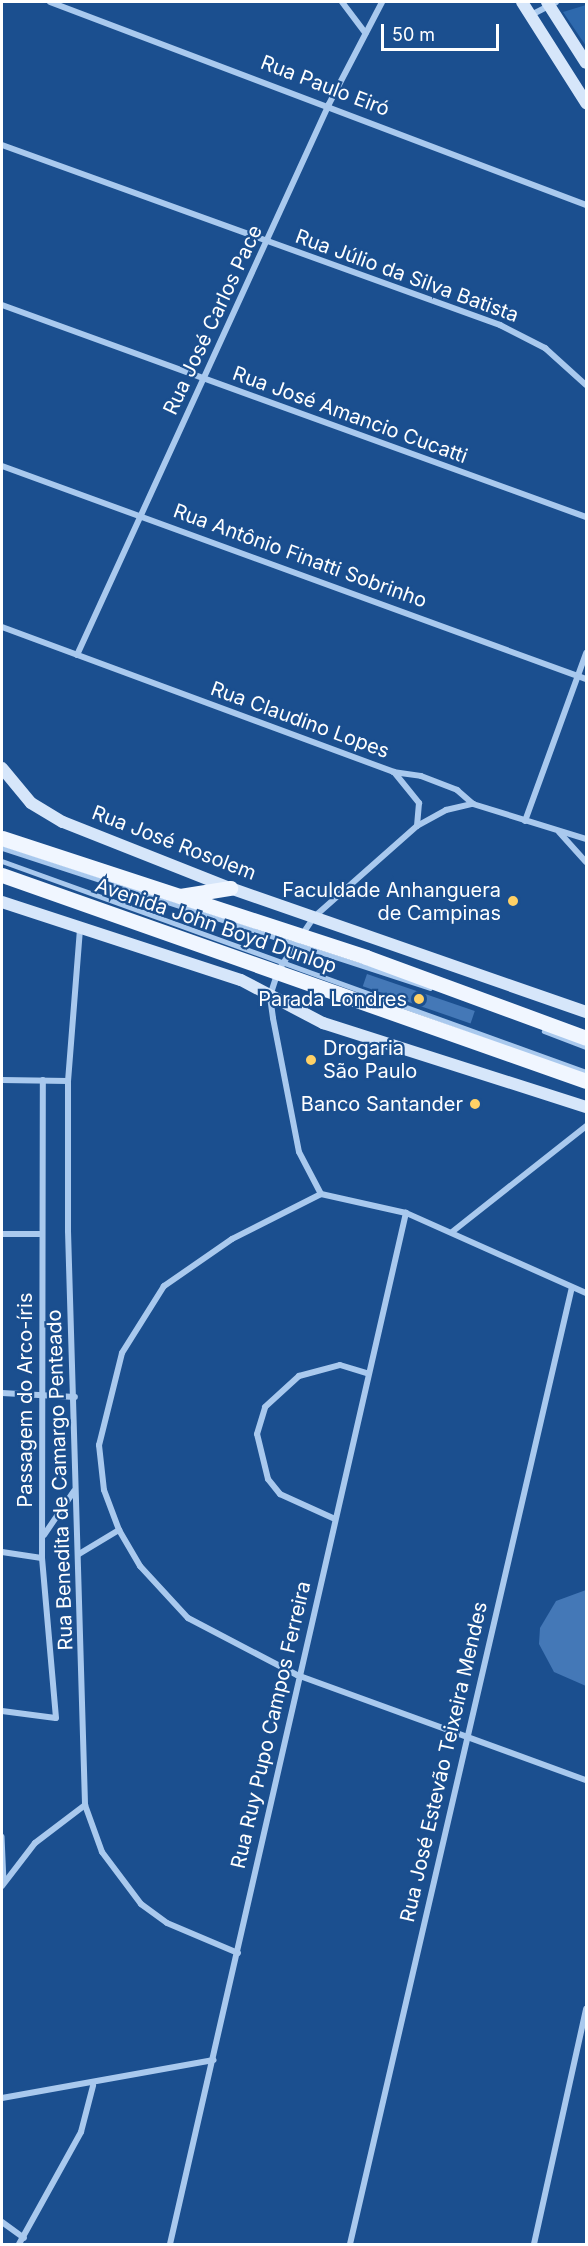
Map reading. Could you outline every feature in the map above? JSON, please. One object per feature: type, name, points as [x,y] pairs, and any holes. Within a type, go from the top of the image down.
[{"type":"main road","name":"Avenida John Boyd Dunlop","points":[[2,838],[586,1038]]},
{"type":"main road","name":"Avenida John Boyd Dunlop","points":[[2,874],[282,965],[586,1081]]},
{"type":"main road","points":[[174,897],[230,888]]},
{"type":"street","name":"Rua Paulo Eiró","points":[[50,2],[329,104],[586,205]]},
{"type":"street","points":[[342,2],[365,33]]},
{"type":"street","name":"Rua José Carlos Pace","points":[[77,655],[139,515],[269,243],[329,104],[382,2]]},
{"type":"street","points":[[522,2],[586,103]]},
{"type":"street","points":[[531,15],[551,3],[586,63]]},
{"type":"street","name":"Rua Júlio da Silva Batista","points":[[2,145],[500,325],[545,348],[586,385]]},
{"type":"street","name":"Rua José Amancio Cucatti","points":[[2,305],[203,381],[586,517]]},
{"type":"street","name":"Rua Antônio Finatti Sobrinho","points":[[2,466],[586,679]]},
{"type":"street","name":"Rua Claudino Lopes","points":[[2,627],[393,772],[457,790],[473,804],[586,840]]},
{"type":"street","points":[[525,821],[586,653]]},
{"type":"street","name":"Rua José Rosolem","points":[[2,768],[31,803],[63,822],[230,888],[586,1012]]},
{"type":"street","points":[[393,772],[419,803],[417,826]]},
{"type":"street","points":[[321,1194],[299,1152],[270,996],[282,965],[314,917],[417,826],[446,810],[473,804]]},
{"type":"street","points":[[558,831],[586,862]]},
{"type":"street","points":[[2,902],[241,980],[323,1023],[586,1107]]},
{"type":"street","name":"Rua Benedita de Camargo Penteado","points":[[80,929],[68,1081],[75,1397],[74,1491],[79,1554],[85,1805],[102,1852],[141,1904],[167,1923],[238,1953]]},
{"type":"street","points":[[2,1080],[68,1081]]},
{"type":"street","name":"Passagem do Arco-íris","points":[[2,1711],[56,1718],[42,1558],[44,1399],[40,1234],[43,1080]]},
{"type":"street","points":[[452,1232],[586,1126]]},
{"type":"street","points":[[586,1293],[406,1213],[321,1194],[232,1239],[164,1286],[113,1375],[99,1445],[104,1490],[119,1530],[140,1566],[188,1618],[297,1675],[586,1780]]},
{"type":"street","name":"Rua Ruy Pupo Campos Ferreira","points":[[170,2244],[214,2061],[297,1675],[406,1213]]},
{"type":"street","points":[[2,1234],[40,1234]]},
{"type":"street","name":"Rua José Estevão Teixeira Mendes","points":[[350,2244],[572,1287]]},
{"type":"street","points":[[335,1519],[280,1494],[268,1479],[257,1434],[265,1407],[299,1376],[340,1365],[367,1373]]},
{"type":"street","points":[[2,1393],[44,1399],[75,1397]]},
{"type":"street","points":[[43,1539],[74,1491]]},
{"type":"street","points":[[79,1554],[119,1530]]},
{"type":"street","points":[[2,1552],[42,1558]]},
{"type":"street","points":[[3,1884],[35,1843],[85,1805]]},
{"type":"street","points":[[534,2244],[586,2009]]},
{"type":"street","points":[[2,2098],[93,2086],[184,2062],[214,2061]]},
{"type":"street","points":[[19,2244],[81,2132],[93,2086]]},
{"type":"street","points":[[2,2223],[24,2238]]},
{"type":"lane","points":[[2,848],[299,940],[586,1047]]},
{"type":"lane","points":[[2,861],[282,965],[586,1072]]},
{"type":"lane","points":[[2,1836],[3,1884]]},
{"type":"shaded area","points":[[586,5],[586,46],[563,12]]},
{"type":"building","name":"Parada Londres","points":[[367,974],[475,1011],[471,1023],[363,986]]},
{"type":"building","points":[[586,1590],[586,1686],[554,1672],[539,1644],[540,1628],[556,1601]]},
{"type":"place","name":"Faculdade Anhanguera de Campinas","points":[[513,901]]},
{"type":"place","name":"Parada Londres","points":[[419,999]]},
{"type":"place","name":"Drogaria São Paulo","points":[[311,1060]]},
{"type":"place","name":"Banco Santander","points":[[475,1104]]}]
